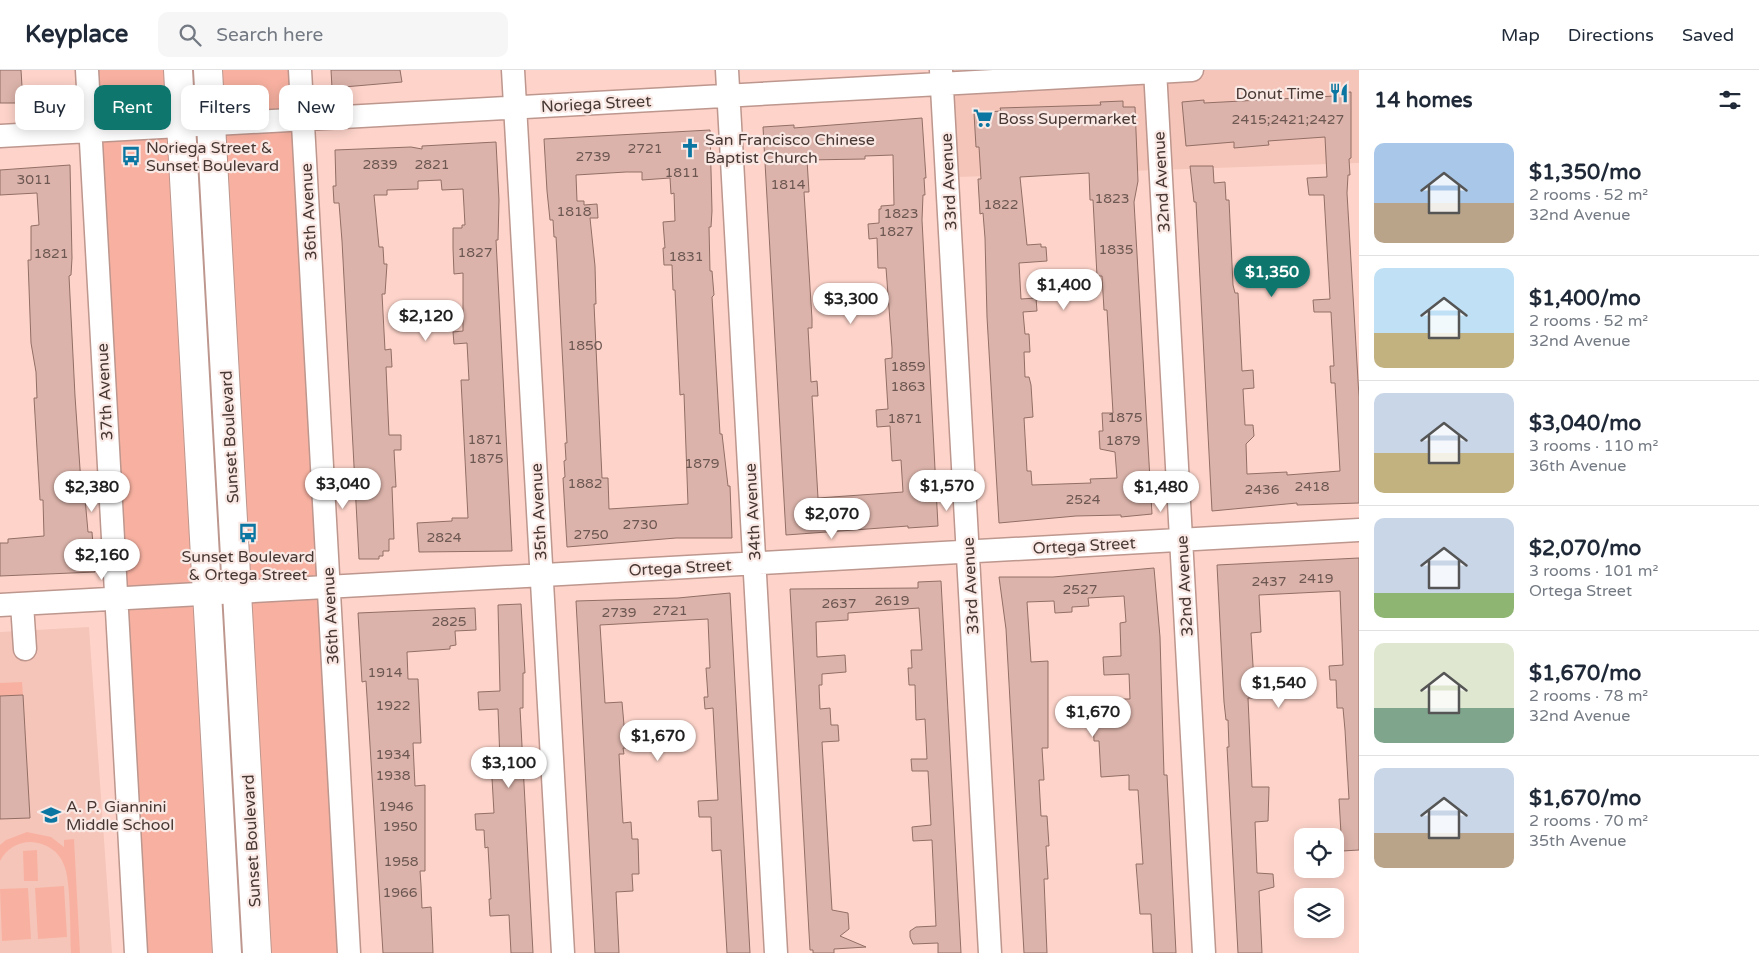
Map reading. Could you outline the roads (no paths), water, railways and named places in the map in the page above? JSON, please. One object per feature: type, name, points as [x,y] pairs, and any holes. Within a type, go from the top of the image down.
[{"type":"main road","name":"Sunset Boulevard","points":[[178,70],[181,126]]},
{"type":"main road","name":"Sunset Boulevard","points":[[208,70],[209,85]]},
{"type":"main road","name":"Sunset Boulevard","points":[[181,130],[227,953]]},
{"type":"main road","name":"Sunset Boulevard","points":[[211,130],[258,953]]},
{"type":"street","name":"37th Avenue","points":[[86,70],[136,953]]},
{"type":"street","name":"36th Avenue","points":[[300,70],[301,85]]},
{"type":"street","name":"35th Avenue","points":[[514,70],[563,953]]},
{"type":"street","name":"34th Avenue","points":[[728,70],[776,953]]},
{"type":"street","name":"Noriega Street","points":[[353,116],[729,96],[942,77],[1192,70]]},
{"type":"street","name":"32nd Avenue","points":[[1155,71],[1204,953]]},
{"type":"street","name":"33rd Avenue","points":[[942,77],[990,953]]},
{"type":"street","name":"Noriega Street","points":[[0,136],[181,126]]},
{"type":"street","name":"36th Avenue","points":[[303,130],[349,953]]},
{"type":"street","name":"Ortega Street","points":[[11,604],[1359,530]]},
{"type":"street","points":[[11,604],[25,649]]},
{"type":"place","name":"Donut Time","points":[[1339,93]]},
{"type":"place","name":"Boss Supermarket","points":[[983,118]]},
{"type":"place","name":"San Francisco Chinese Baptist Church","points":[[690,148]]},
{"type":"place","name":"Noriega Street & Sunset Boulevard","points":[[131,156]]},
{"type":"place","name":"Sunset Boulevard & Ortega Street","points":[[248,533]]},
{"type":"place","name":"A. P. Giannini Middle School","points":[[51,815]]}]
